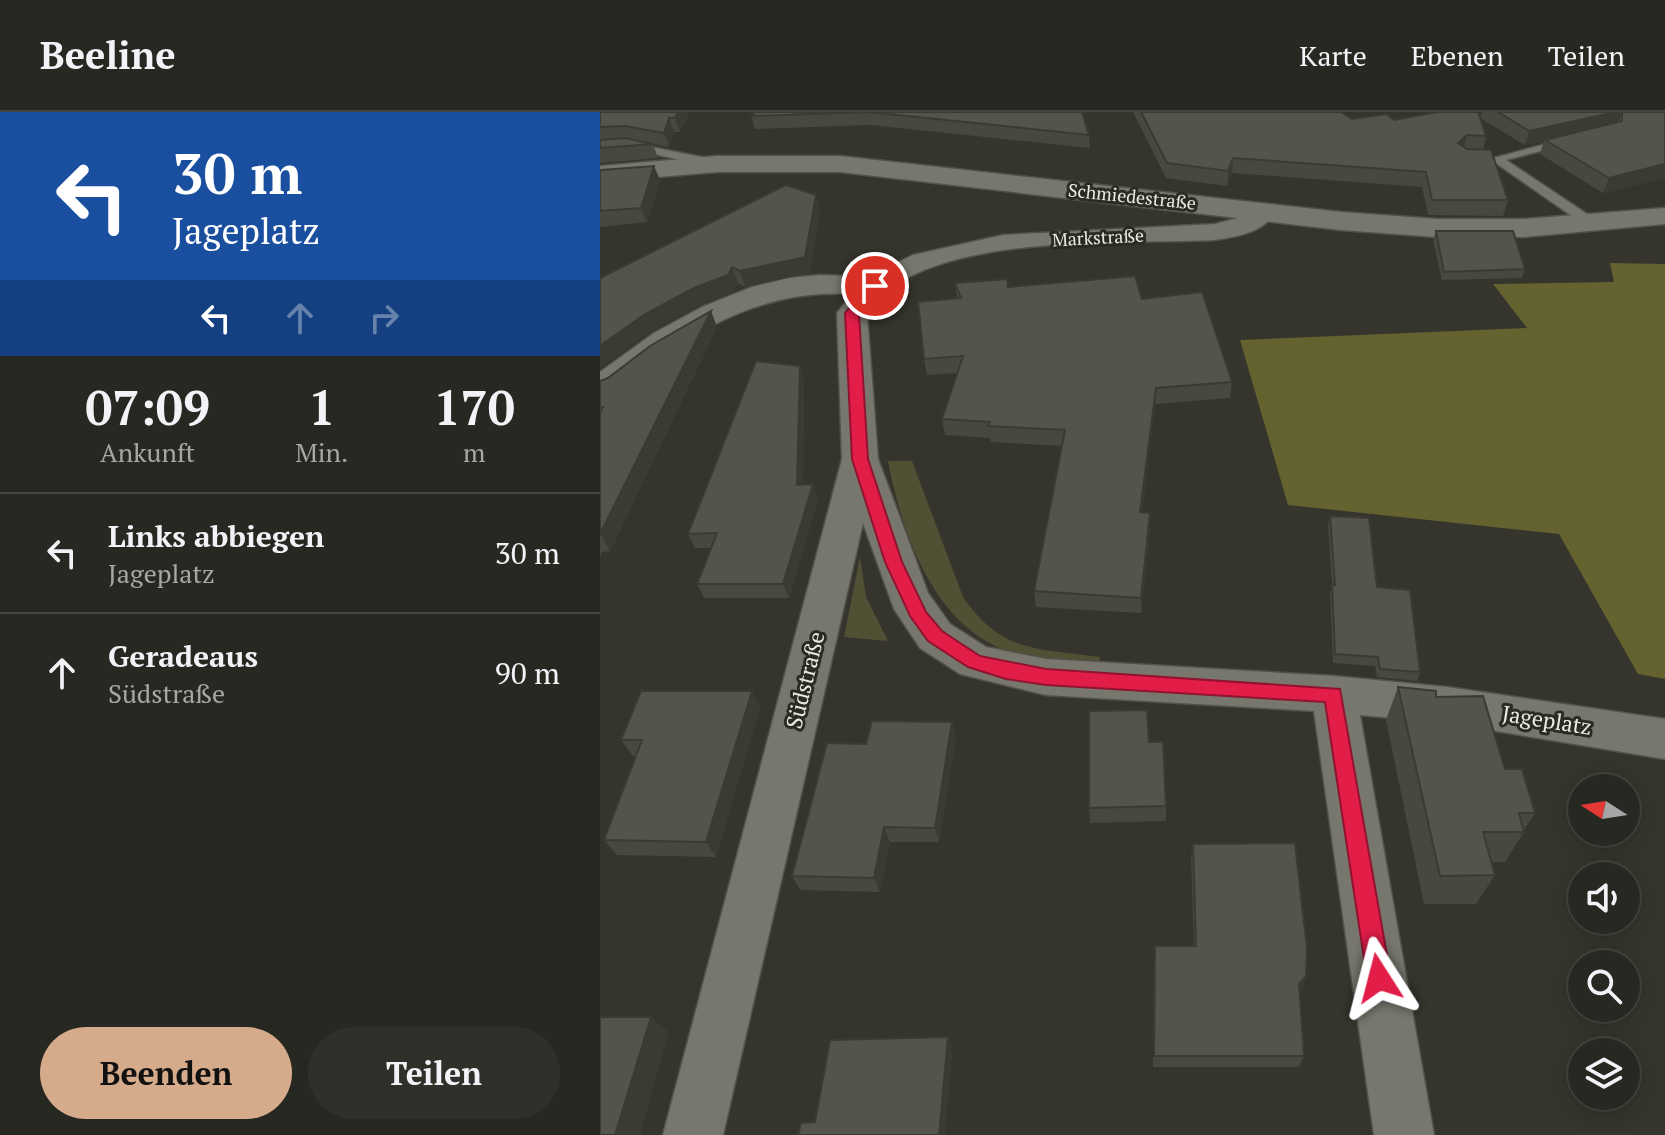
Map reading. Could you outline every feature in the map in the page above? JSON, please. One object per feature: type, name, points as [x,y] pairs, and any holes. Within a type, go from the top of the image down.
[{"type":"main road","name":"Schmiedestraße","points":[[600,174],[717,164],[870,166],[1263,212],[1399,226],[1483,230],[1594,225],[1665,216]]},
{"type":"street","name":"Markstraße","points":[[928,258],[1029,242],[1215,232],[1259,219],[1263,212]]},
{"type":"street","name":"Südstraße","points":[[693,1135],[860,459],[852,313],[875,286],[890,275],[928,258]]},
{"type":"street","points":[[600,388],[680,332],[750,298],[790,287],[875,286]]},
{"type":"street","name":"Jageplatz","points":[[860,459],[909,598],[935,636],[975,662],[1046,677],[1334,694],[1461,707],[1665,739]]},
{"type":"street","points":[[1334,694],[1404,1135]]},
{"type":"lane","points":[[1583,138],[1490,158],[1594,225]]},
{"type":"lane","points":[[600,148],[631,146],[717,164]]},
{"type":"shaded area","points":[[1610,263],[1665,264],[1665,679],[1638,674],[1559,534],[1288,505],[1240,340],[1527,328],[1493,284],[1614,282]]},
{"type":"shaded area","points":[[888,461],[912,461],[963,597],[977,615],[992,629],[1023,645],[1100,657],[1098,665],[1046,660],[1007,651],[972,632],[952,613],[922,567],[910,541]]},
{"type":"shaded area","points":[[860,557],[866,597],[888,641],[844,637]]},
{"type":"building","points":[[600,112],[678,112],[675,118],[669,118],[664,133],[625,126],[600,127]]},
{"type":"building","points":[[755,112],[869,112],[751,116]]},
{"type":"building","points":[[869,112],[1082,112],[1089,135]]},
{"type":"building","points":[[1141,112],[1341,112],[1352,119],[1387,114],[1394,120],[1437,112],[1478,112],[1486,136],[1467,135],[1458,143],[1467,149],[1491,150],[1508,200],[1432,200],[1426,172],[1233,158],[1228,171],[1167,163]]},
{"type":"building","points":[[1498,112],[1616,112],[1529,131]]},
{"type":"building","points":[[1622,112],[1665,112],[1665,164],[1609,178],[1545,140],[1622,121]]},
{"type":"building","points":[[625,138],[653,144],[600,148],[600,140]]},
{"type":"building","points":[[654,166],[641,208],[600,211],[600,170]]},
{"type":"building","points":[[786,185],[816,195],[805,257],[740,271],[732,267],[728,275],[694,288],[645,314],[600,346],[600,278]]},
{"type":"building","points":[[1436,231],[1513,231],[1525,269],[1444,272]]},
{"type":"building","points":[[1135,276],[1142,299],[1202,292],[1232,382],[1156,388],[1140,512],[1150,513],[1141,598],[1034,591],[1065,430],[988,426],[990,422],[942,419],[963,356],[924,359],[918,302],[961,298],[955,283],[1007,279],[1008,287]]},
{"type":"building","points":[[711,311],[600,534],[600,412],[603,407],[600,407],[600,381],[650,346]]},
{"type":"building","points":[[756,361],[800,366],[797,485],[813,484],[783,584],[697,584],[717,533],[688,534]]},
{"type":"building","points":[[1330,516],[1369,518],[1377,587],[1410,590],[1420,672],[1380,669],[1378,657],[1335,654],[1332,584],[1335,585]]},
{"type":"building","points":[[1398,687],[1436,691],[1436,697],[1483,696],[1505,769],[1522,769],[1535,813],[1519,813],[1524,832],[1483,832],[1495,875],[1440,876]]},
{"type":"building","points":[[641,691],[752,691],[706,842],[604,840],[642,740],[621,740]]},
{"type":"building","points":[[1147,710],[1149,742],[1163,742],[1166,806],[1089,808],[1089,711]]},
{"type":"building","points":[[872,721],[952,722],[935,828],[884,827],[874,878],[792,876],[827,743],[866,744]]},
{"type":"building","points":[[1295,843],[1307,949],[1306,976],[1299,984],[1304,1056],[1154,1056],[1155,946],[1196,946],[1193,844]]},
{"type":"building","points":[[600,1017],[651,1017],[615,1135],[600,1135]]},
{"type":"building","points":[[948,1037],[939,1135],[798,1135],[801,1123],[815,1122],[830,1040]]},
{"type":"route","points":[[875,286],[852,313],[860,459],[894,562],[919,616],[935,636],[957,653],[1006,671],[1046,677],[1334,694],[1379,978]]}]
